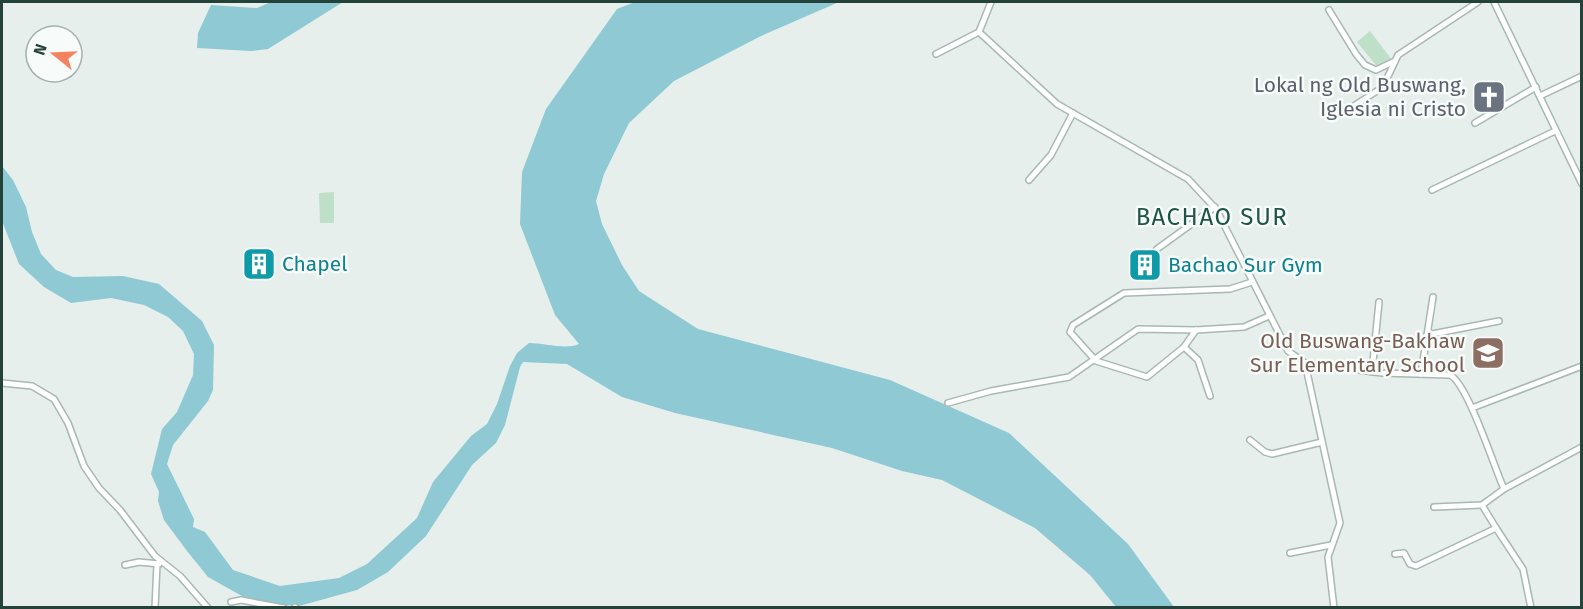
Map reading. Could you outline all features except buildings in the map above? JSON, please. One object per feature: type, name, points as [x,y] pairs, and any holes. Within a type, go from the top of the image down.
[{"type":"street","points":[[936,54],[979,32],[991,2]]},
{"type":"street","points":[[1346,111],[1383,87],[1398,55],[1479,2]]},
{"type":"street","points":[[1494,2],[1581,184]]},
{"type":"street","points":[[1329,10],[1365,65],[1376,70],[1395,61]]},
{"type":"street","points":[[979,32],[1057,104],[1188,179],[1215,207],[1288,351],[1305,363],[1372,372],[1450,375],[1456,378],[1472,408],[1504,489]]},
{"type":"street","points":[[1540,96],[1581,76]]},
{"type":"street","points":[[1475,123],[1536,87]]},
{"type":"street","points":[[1029,180],[1051,155],[1073,113]]},
{"type":"street","points":[[1432,190],[1555,130]]},
{"type":"street","points":[[1157,249],[1215,207]]},
{"type":"street","points":[[1197,330],[1184,347],[1147,377],[1096,361],[1070,332],[1071,328],[1124,293],[1230,289],[1252,282]]},
{"type":"street","points":[[1421,374],[1433,297]]},
{"type":"street","points":[[1372,372],[1379,302]]},
{"type":"street","points":[[948,404],[991,391],[1069,377],[1096,361],[1138,328],[1197,330],[1244,327],[1269,316]]},
{"type":"street","points":[[1427,335],[1499,321]]},
{"type":"street","points":[[1184,347],[1198,360],[1210,396]]},
{"type":"street","points":[[1305,363],[1340,523],[1328,557],[1334,608]]},
{"type":"street","points":[[1472,408],[1581,366]]},
{"type":"street","points":[[2,383],[32,386],[54,399],[68,423],[84,466],[99,488],[120,510],[160,564],[180,576],[208,608]]},
{"type":"street","points":[[1250,440],[1264,452],[1272,454],[1322,442]]},
{"type":"street","points":[[1434,507],[1482,505],[1504,489],[1581,447]]},
{"type":"street","points":[[1482,505],[1522,569],[1531,608]]},
{"type":"street","points":[[1395,554],[1404,553],[1410,564],[1416,566],[1496,528]]},
{"type":"street","points":[[1290,553],[1331,545]]},
{"type":"street","points":[[125,565],[139,562],[160,564]]},
{"type":"street","points":[[155,608],[160,564]]},
{"type":"street","points":[[231,602],[241,600],[284,608]]},
{"type":"green space","points":[[1370,31],[1392,60],[1380,70],[1357,42]]},
{"type":"green space","points":[[334,192],[334,223],[320,223],[319,193]]},
{"type":"water","points":[[271,2],[343,2],[268,49],[251,51],[197,48],[198,33],[211,5],[257,8]]},
{"type":"water","points":[[635,2],[839,2],[761,36],[674,81],[629,123],[604,174],[596,201],[602,224],[622,265],[639,291],[698,329],[890,380],[1009,433],[1128,544],[1174,607],[1116,607],[1090,575],[1035,528],[942,480],[902,471],[832,448],[675,413],[622,397],[567,364],[523,362],[505,425],[496,443],[472,465],[426,536],[388,572],[357,590],[299,606],[275,604],[242,596],[208,577],[164,520],[158,501],[159,492],[151,474],[162,429],[177,412],[193,375],[194,354],[183,331],[168,317],[144,305],[111,298],[71,303],[44,287],[19,264],[2,221],[2,166],[13,180],[26,207],[32,232],[41,254],[56,270],[73,277],[123,276],[159,284],[202,321],[214,345],[213,390],[208,401],[173,445],[167,464],[194,519],[193,527],[205,532],[233,570],[280,586],[339,578],[367,564],[417,518],[433,482],[471,436],[487,424],[517,353],[529,343],[561,346],[579,344],[555,315],[520,224],[522,172],[546,109],[617,9]]},
{"type":"place","name":"Lokal ng Old Buswang, Iglesia ni Cristo","points":[[1489,97]]},
{"type":"place","name":"Chapel","points":[[259,264]]},
{"type":"place","name":"Bachao Sur Gym","points":[[1145,265]]},
{"type":"place","name":"Old Buswang-Bakhaw Sur Elementary School","points":[[1488,353]]},
{"type":"district","name":"BACHAO SUR","points":[[1212,217]]}]
